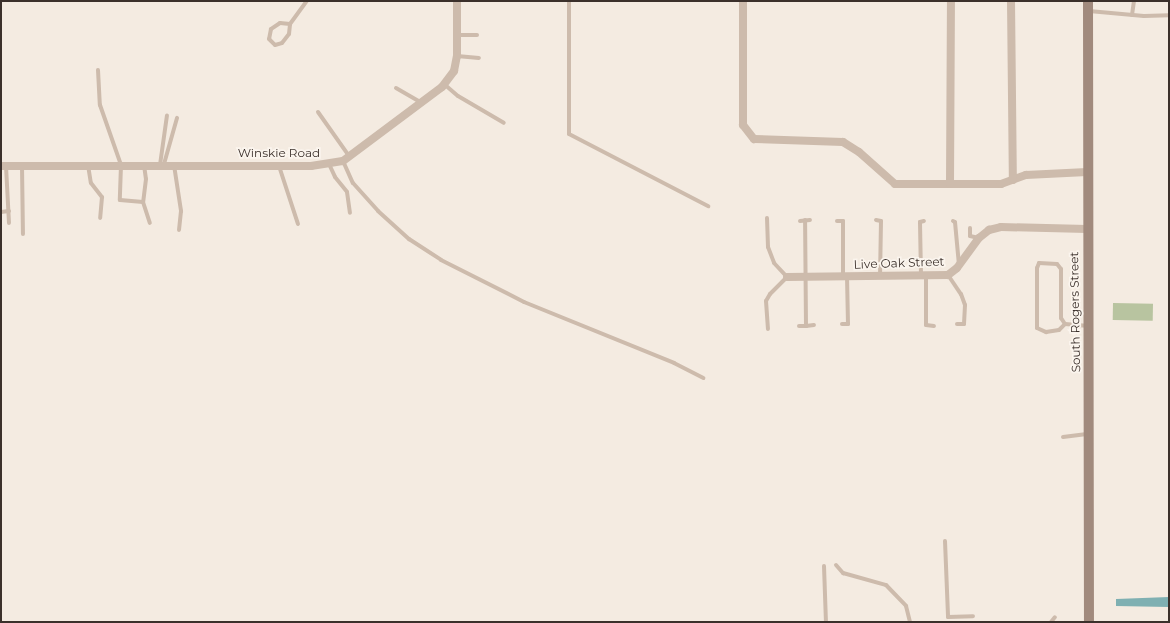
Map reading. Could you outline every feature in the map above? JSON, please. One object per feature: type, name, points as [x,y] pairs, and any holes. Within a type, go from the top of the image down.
[{"type":"street","name":"Winskie Road","points":[[3,166],[174,164],[279,166],[329,164],[346,159],[422,103],[444,84],[454,71],[457,56],[457,1]]},
{"type":"street","points":[[743,1],[743,125],[748,134],[754,139],[843,142],[859,152],[895,184],[1001,184],[1040,174],[1088,172]]},
{"type":"street","points":[[950,184],[951,1]]},
{"type":"street","points":[[1011,1],[1013,180]]},
{"type":"street","name":"South Rogers Street","points":[[1089,6],[1087,229],[1089,326],[1089,622]]},
{"type":"street","name":"Live Oak Street","points":[[787,277],[948,275],[959,266],[978,238],[988,230],[1001,227],[1087,229]]},
{"type":"lane","points":[[290,24],[280,23],[270,29],[269,39],[275,45],[282,43],[289,34],[290,24],[307,1]]},
{"type":"lane","points":[[569,1],[570,134],[708,206]]},
{"type":"lane","points":[[1132,15],[1134,1]]},
{"type":"lane","points":[[1089,6],[1132,15],[1169,15]]},
{"type":"lane","points":[[457,35],[477,35]]},
{"type":"lane","points":[[457,56],[479,58]]},
{"type":"lane","points":[[98,70],[100,105],[121,165],[120,200],[143,202]]},
{"type":"lane","points":[[444,84],[458,96],[504,123]]},
{"type":"lane","points":[[396,88],[422,103]]},
{"type":"lane","points":[[318,112],[346,159],[353,183],[378,211],[409,238],[441,260],[524,302],[674,363],[703,378]]},
{"type":"lane","points":[[162,164],[167,115]]},
{"type":"lane","points":[[162,164],[177,118]]},
{"type":"lane","points":[[174,164],[181,211],[179,230]]},
{"type":"lane","points":[[329,164],[335,177],[347,192],[350,213]]},
{"type":"lane","points":[[88,165],[91,183],[102,197],[100,218]]},
{"type":"lane","points":[[144,165],[146,179],[143,202],[150,223]]},
{"type":"lane","points":[[3,166],[9,211],[9,223]]},
{"type":"lane","points":[[22,166],[23,234]]},
{"type":"lane","points":[[279,166],[298,224]]},
{"type":"lane","points":[[1,212],[9,211]]},
{"type":"lane","points":[[768,218],[768,247],[774,263],[787,277],[770,294],[766,301],[768,329]]},
{"type":"lane","points":[[805,220],[806,326]]},
{"type":"lane","points":[[800,221],[810,220]]},
{"type":"lane","points":[[837,220],[850,221]]},
{"type":"lane","points":[[876,220],[881,221],[880,276]]},
{"type":"lane","points":[[842,324],[848,324],[844,221]]},
{"type":"lane","points":[[924,221],[920,222],[926,325],[934,326]]},
{"type":"lane","points":[[953,222],[955,222],[959,266]]},
{"type":"lane","points":[[970,228],[970,236],[978,238]]},
{"type":"lane","points":[[1066,324],[1059,330],[1046,332],[1037,328],[1037,268],[1039,263],[1057,264],[1061,269],[1061,318],[1066,324],[1089,326]]},
{"type":"lane","points":[[948,275],[961,294],[965,305],[964,324],[957,324]]},
{"type":"lane","points":[[800,326],[814,326]]},
{"type":"lane","points":[[1063,436],[1089,434]]},
{"type":"lane","points":[[945,541],[948,617],[973,616]]},
{"type":"lane","points":[[836,565],[843,574],[886,585],[906,606],[910,622]]},
{"type":"lane","points":[[824,566],[826,622]]},
{"type":"lane","points":[[1051,622],[1055,617]]},
{"type":"green space","points":[[1113,303],[1153,304],[1153,321],[1113,320]]},
{"type":"water","points":[[1169,597],[1169,607],[1116,606],[1116,599]]}]
